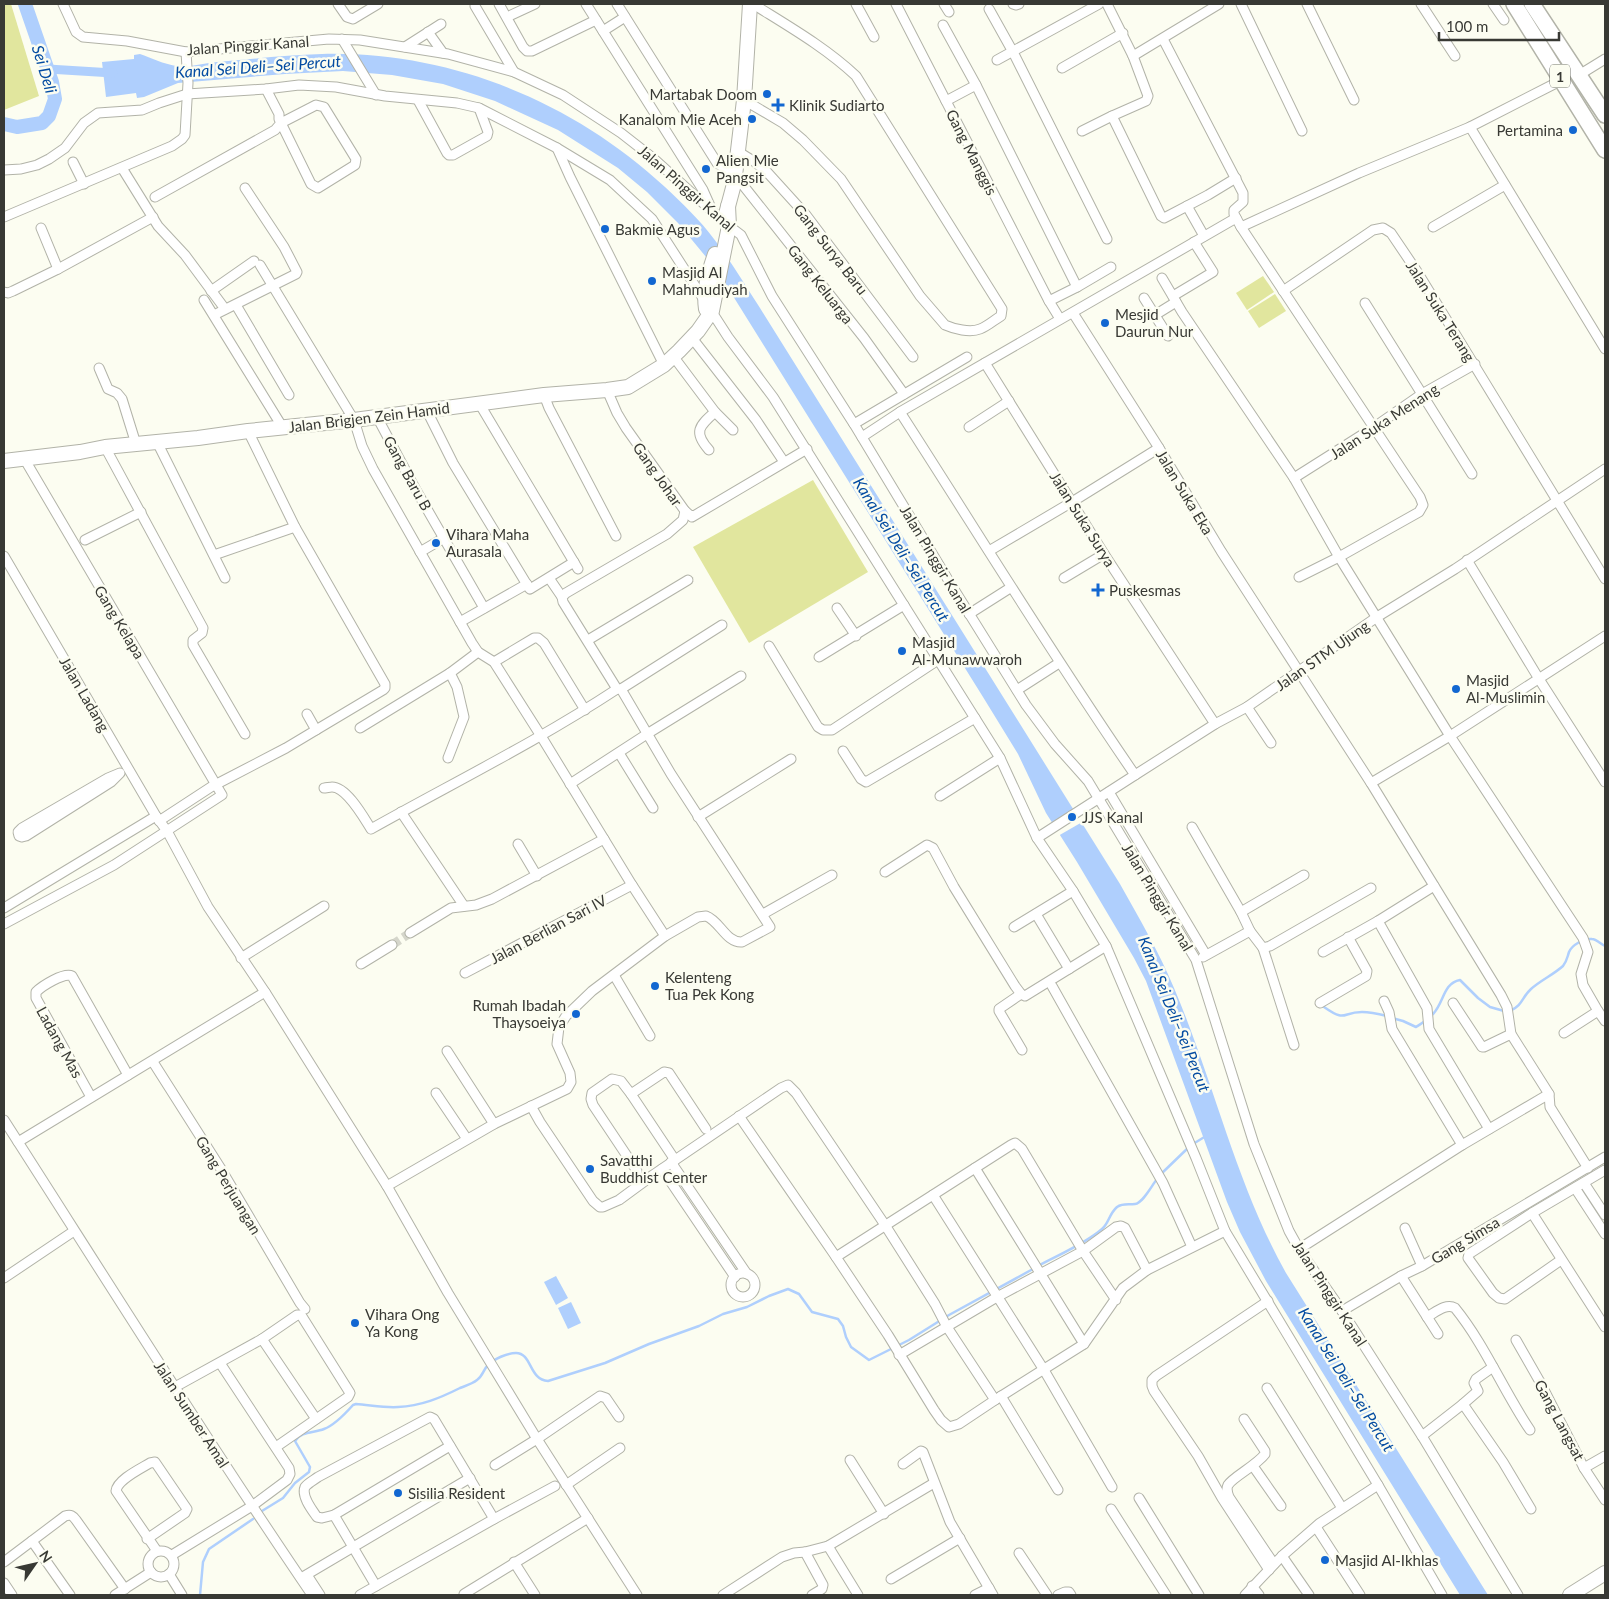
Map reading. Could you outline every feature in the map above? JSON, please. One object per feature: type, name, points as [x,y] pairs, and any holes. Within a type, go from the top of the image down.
[{"type":"highway","points":[[1509,4],[1530,29]]},
{"type":"highway","name":"1","points":[[1514,4],[1605,150]]},
{"type":"highway","name":"1","points":[[1534,4],[1605,115]]},
{"type":"main road","points":[[708,309],[711,286],[734,184],[744,100],[752,4]]},
{"type":"main road","name":"Jalan Brigjen Zein Hamid","points":[[4,461],[25,460],[105,447],[198,438],[544,395],[628,387],[668,361],[692,338],[708,309]]},
{"type":"main road","points":[[1570,1595],[1605,1573]]},
{"type":"street","name":"Jalan Pinggir Kanal","points":[[63,4],[76,32],[83,37],[127,41],[187,56],[329,39],[368,41],[443,53],[514,72],[562,95],[621,133],[653,158],[726,225],[744,238],[772,296],[854,424],[969,614],[1026,705],[1055,744],[1088,781],[1097,800],[1196,960],[1254,1144],[1289,1231],[1422,1436],[1518,1595]]},
{"type":"street","points":[[338,4],[347,17],[353,19],[378,4]]},
{"type":"street","points":[[499,4],[527,51],[532,51],[596,20]]},
{"type":"street","points":[[507,17],[535,4]]},
{"type":"street","points":[[586,4],[703,190],[712,212]]},
{"type":"street","name":"Gang Keluarga","points":[[617,4],[717,164],[734,175],[864,338],[904,394]]},
{"type":"street","points":[[744,100],[783,123],[803,140],[841,179],[920,296],[944,325],[950,328],[972,331],[980,329],[1001,316],[1002,309],[856,76],[828,53],[752,4]]},
{"type":"street","points":[[856,4],[874,37]]},
{"type":"street","name":"Gang Manggis","points":[[896,4],[1060,319]]},
{"type":"street","points":[[1013,4],[1019,4]]},
{"type":"street","points":[[997,60],[1099,4]]},
{"type":"street","points":[[1082,131],[1148,99],[1133,56],[1107,4]]},
{"type":"street","points":[[1133,56],[1219,4]]},
{"type":"street","points":[[1241,4],[1302,131]]},
{"type":"street","points":[[1307,4],[1354,100]]},
{"type":"street","points":[[1421,4],[1455,56]]},
{"type":"street","points":[[1493,4],[1504,20]]},
{"type":"street","points":[[474,6],[514,72]]},
{"type":"street","points":[[989,9],[1013,52],[1106,239]]},
{"type":"street","points":[[603,31],[625,17]]},
{"type":"street","points":[[405,47],[441,24]]},
{"type":"street","points":[[943,25],[976,84],[1077,287]]},
{"type":"street","points":[[428,32],[443,53]]},
{"type":"street","points":[[1062,68],[1122,34]]},
{"type":"street","points":[[1164,39],[1243,193],[1242,202],[1234,210],[1241,227],[1423,505],[1420,512],[1299,577]]},
{"type":"street","points":[[344,41],[374,91]]},
{"type":"street","points":[[4,217],[122,168],[172,146],[182,139],[185,135],[188,83],[187,56]]},
{"type":"street","points":[[1579,75],[1605,60]]},
{"type":"street","points":[[1241,227],[1359,173],[1470,127],[1562,80]]},
{"type":"street","points":[[946,101],[976,84]]},
{"type":"street","points":[[4,170],[21,169],[37,165],[49,159],[65,148],[84,123],[98,113],[142,110],[187,94],[300,85],[336,86],[418,100],[457,103],[479,108],[557,148],[610,180],[652,219],[708,309],[773,397],[807,449],[1000,758],[1040,836],[1106,946],[1225,1231],[1442,1595]]},
{"type":"street","points":[[155,197],[275,130],[280,121],[316,105],[324,107],[356,159],[355,165],[318,188],[311,184],[280,121],[279,114],[263,89]]},
{"type":"street","points":[[418,100],[447,153],[450,155],[487,136],[488,132],[479,108]]},
{"type":"street","points":[[1112,116],[1161,216],[1164,218],[1236,178]]},
{"type":"street","points":[[1470,127],[1605,349]]},
{"type":"street","points":[[557,148],[570,177],[668,361],[733,430]]},
{"type":"street","name":"Gang Surya Baru","points":[[737,151],[768,172],[806,215],[913,357]]},
{"type":"street","points":[[73,162],[84,184]]},
{"type":"street","points":[[122,168],[158,226],[185,256],[224,309]]},
{"type":"street","points":[[1432,226],[1505,185]]},
{"type":"street","points":[[214,315],[296,274],[297,269],[284,246],[245,188]]},
{"type":"street","points":[[1187,206],[1204,236]]},
{"type":"street","points":[[4,292],[13,291],[58,269],[153,217]]},
{"type":"street","points":[[862,437],[900,412],[1236,218]]},
{"type":"street","points":[[41,228],[58,269]]},
{"type":"street","name":"Jalan Suka Terang","points":[[1283,291],[1373,230],[1383,228],[1391,233],[1475,364],[1605,579]]},
{"type":"street","points":[[1155,315],[1213,272],[1194,242]]},
{"type":"street","points":[[211,290],[257,263],[273,285],[354,420],[368,459],[478,652],[494,662],[665,936]]},
{"type":"street","points":[[1049,301],[1111,267]]},
{"type":"street","points":[[1162,278],[1294,478],[1339,557],[1450,736],[1583,938],[1588,952],[1581,974],[1583,985],[1605,1021]]},
{"type":"street","points":[[1144,298],[1168,336]]},
{"type":"street","points":[[204,300],[283,428]]},
{"type":"street","points":[[1365,303],[1472,474]]},
{"type":"street","points":[[236,305],[289,395]]},
{"type":"street","name":"Jalan Suka Eka","points":[[1072,312],[1159,448],[1221,551],[1371,783],[1434,886],[1507,1007],[1511,1030]]},
{"type":"street","points":[[692,338],[756,420],[784,462]]},
{"type":"street","points":[[854,424],[967,357]]},
{"type":"street","name":"Jalan Suka Surya","points":[[985,363],[1104,554],[1215,724]]},
{"type":"street","name":"Jalan Suka Menang","points":[[1294,478],[1373,428],[1422,394],[1475,364]]},
{"type":"street","points":[[98,368],[108,389],[117,393],[122,399],[136,444]]},
{"type":"street","name":"Gang Johar","points":[[607,390],[626,428],[685,511],[692,517],[807,449]]},
{"type":"street","points":[[544,395],[616,536]]},
{"type":"street","points":[[968,426],[1009,401]]},
{"type":"street","points":[[427,411],[453,462],[530,589],[576,566],[480,403]]},
{"type":"street","points":[[709,450],[699,437],[699,431],[715,412]]},
{"type":"street","points":[[900,412],[989,551],[1010,588],[1135,775]]},
{"type":"street","name":"Gang Baru B","points":[[376,417],[484,608]]},
{"type":"street","points":[[4,908],[216,784],[286,748],[385,688],[385,684],[295,527],[248,431]]},
{"type":"street","points":[[157,442],[225,578]]},
{"type":"street","points":[[105,447],[203,628],[202,633],[193,640],[193,644],[245,734]]},
{"type":"street","points":[[989,551],[1159,448]]},
{"type":"street","name":"Gang Kelapa","points":[[25,460],[216,784]]},
{"type":"street","name":"Jalan STM Ujung","points":[[1040,836],[1215,724],[1247,706],[1377,617],[1468,560],[1605,469]]},
{"type":"street","points":[[562,597],[566,592],[667,534],[682,520],[685,511]]},
{"type":"street","points":[[85,540],[141,512]]},
{"type":"street","points":[[214,555],[295,527]]},
{"type":"street","points":[[420,552],[444,538]]},
{"type":"street","points":[[1064,578],[1104,554]]},
{"type":"street","name":"Jalan Ladang","points":[[4,556],[158,819],[167,831],[208,907],[265,992],[386,1186],[448,1293],[537,1439],[637,1595]]},
{"type":"street","points":[[1468,560],[1539,679],[1605,782]]},
{"type":"street","points":[[386,1186],[494,1124],[567,1089],[571,1082],[570,1073],[557,1044],[559,1026],[566,1016],[592,990],[665,936],[698,917],[706,916],[715,921],[732,940],[737,942],[742,942],[770,927],[698,817],[549,578]]},
{"type":"street","points":[[588,640],[688,580]]},
{"type":"street","points":[[460,622],[526,584]]},
{"type":"street","points":[[969,614],[1010,588]]},
{"type":"street","points":[[819,657],[904,606]]},
{"type":"street","points":[[837,608],[856,636]]},
{"type":"street","points":[[324,788],[332,787],[342,791],[354,804],[371,829],[541,736],[722,625]]},
{"type":"street","points":[[1371,783],[1450,736],[1605,636]]},
{"type":"street","points":[[494,662],[534,638],[538,638],[544,643],[585,710]]},
{"type":"street","points":[[769,646],[818,727],[828,731],[938,660]]},
{"type":"street","points":[[360,728],[450,673],[478,652]]},
{"type":"street","points":[[1017,690],[1059,662]]},
{"type":"street","points":[[448,758],[464,718],[456,687],[450,673]]},
{"type":"street","points":[[570,784],[741,676]]},
{"type":"street","points":[[1247,706],[1271,743]]},
{"type":"street","points":[[307,714],[316,730]]},
{"type":"street","points":[[843,751],[861,779],[866,782],[975,718]]},
{"type":"street","points":[[619,753],[653,808]]},
{"type":"street","points":[[940,796],[1000,758]]},
{"type":"street","points":[[698,817],[791,759]]},
{"type":"street","points":[[37,824],[60,811],[108,778],[128,768]]},
{"type":"street","points":[[4,924],[114,865],[222,795],[216,784]]},
{"type":"street","points":[[1110,792],[1206,955]]},
{"type":"street","points":[[401,812],[464,906]]},
{"type":"street","points":[[1192,828],[1250,931],[1263,948],[1294,1045]]},
{"type":"street","points":[[410,933],[451,908],[481,904],[604,839]]},
{"type":"street","points":[[518,844],[537,876]]},
{"type":"street","points":[[886,872],[927,846],[933,848],[954,887],[1021,994],[1025,996],[1106,946]]},
{"type":"street","points":[[763,914],[832,875]]},
{"type":"street","points":[[1241,912],[1304,875]]},
{"type":"street","name":"Jalan Berlian Sari IV","points":[[465,973],[632,885]]},
{"type":"street","points":[[1323,952],[1434,886]]},
{"type":"street","points":[[1263,948],[1270,946],[1371,888]]},
{"type":"street","points":[[1014,927],[1073,892]]},
{"type":"street","points":[[241,958],[324,906]]},
{"type":"street","points":[[1036,914],[1069,969]]},
{"type":"street","points":[[1378,921],[1427,1008],[1429,1029],[1489,1129]]},
{"type":"street","points":[[1196,960],[1250,931]]},
{"type":"street","points":[[1320,1003],[1368,974],[1348,937]]},
{"type":"street","points":[[361,964],[392,945]]},
{"type":"street","name":"Ladang Mas","points":[[91,1097],[36,998],[36,992],[48,984],[66,974],[72,976],[128,1075]]},
{"type":"street","points":[[614,975],[650,1036]]},
{"type":"street","points":[[1052,986],[1156,1168],[1192,1247]]},
{"type":"street","points":[[18,1142],[128,1075],[153,1062],[265,992]]},
{"type":"street","points":[[1021,994],[999,1008],[998,1011],[1022,1050]]},
{"type":"street","points":[[1384,1001],[1390,1016],[1392,1029],[1462,1146]]},
{"type":"street","points":[[1453,1003],[1482,1047],[1511,1030],[1549,1094],[1550,1107],[1588,1168]]},
{"type":"street","points":[[1564,1033],[1598,1011]]},
{"type":"street","points":[[448,1051],[494,1124]]},
{"type":"street","name":"Gang Perjuangan","points":[[153,1062],[221,1168],[305,1309]]},
{"type":"street","points":[[631,1094],[664,1072],[670,1073],[706,1129]]},
{"type":"street","points":[[636,1171],[592,1104],[592,1094],[612,1079],[621,1081],[631,1094],[747,1274],[754,1281],[754,1290],[746,1297],[741,1297],[733,1291],[732,1286],[735,1277],[743,1273],[747,1274]]},
{"type":"street","points":[[531,1106],[593,1201],[600,1207],[603,1207],[619,1200],[673,1161],[788,1085],[792,1088],[886,1225],[946,1325],[998,1398],[1058,1490]]},
{"type":"street","points":[[436,1093],[467,1139]]},
{"type":"street","points":[[1299,1249],[1489,1129],[1549,1094]]},
{"type":"street","points":[[740,1116],[836,1256],[941,1420],[949,1427],[959,1424],[1084,1344],[1123,1288],[1147,1270],[1225,1231]]},
{"type":"street","name":"Jalan Sumber Amal","points":[[4,1120],[252,1506],[302,1575],[312,1595]]},
{"type":"street","points":[[836,1256],[1016,1143],[1116,1300]]},
{"type":"street","name":"Gang Simsa","points":[[1342,1311],[1401,1276],[1422,1266],[1605,1157]]},
{"type":"street","points":[[975,1168],[1084,1344]]},
{"type":"street","points":[[662,1169],[735,1277]]},
{"type":"street","points":[[1561,1260],[1505,1299],[1499,1298],[1493,1293],[1468,1258],[1469,1254],[1532,1213],[1605,1170]]},
{"type":"street","points":[[1584,1183],[1605,1215]]},
{"type":"street","points":[[1575,1188],[1605,1234]]},
{"type":"street","points":[[933,1195],[1044,1370],[1112,1486]]},
{"type":"street","points":[[1532,1213],[1605,1326]]},
{"type":"street","points":[[899,1355],[994,1292],[1038,1268],[1082,1249],[1116,1227],[1121,1226],[1124,1228],[1147,1270]]},
{"type":"street","points":[[1404,1228],[1422,1266]]},
{"type":"street","points":[[4,1278],[74,1231]]},
{"type":"street","points":[[1401,1276],[1438,1334]]},
{"type":"street","points":[[1268,1301],[1156,1376],[1152,1380],[1152,1386],[1158,1398],[1198,1456],[1222,1498],[1272,1567]]},
{"type":"street","points":[[1427,1317],[1445,1307],[1455,1308],[1464,1319],[1530,1430]]},
{"type":"street","points":[[175,1387],[262,1339],[297,1315],[303,1316],[350,1393],[348,1397],[276,1447]]},
{"type":"street","points":[[262,1339],[316,1419]]},
{"type":"street","name":"Gang Langsat","points":[[1516,1340],[1584,1468],[1605,1500]]},
{"type":"street","points":[[172,1556],[252,1506],[289,1477],[291,1471],[220,1363]]},
{"type":"street","points":[[1422,1436],[1478,1391],[1474,1383],[1476,1378],[1493,1367]]},
{"type":"street","points":[[1267,1388],[1342,1508]]},
{"type":"street","points":[[494,1465],[537,1439],[600,1396],[606,1398],[619,1417]]},
{"type":"street","points":[[1463,1404],[1503,1462],[1531,1509]]},
{"type":"street","points":[[450,1446],[334,1515],[322,1518],[317,1517],[305,1496],[304,1489],[306,1485],[318,1477],[428,1418],[434,1419],[494,1519]]},
{"type":"street","points":[[1244,1419],[1265,1451],[1264,1457],[1229,1484],[1226,1490],[1272,1567]]},
{"type":"street","points":[[566,1485],[620,1448]]},
{"type":"street","points":[[903,1464],[923,1451],[950,1522],[991,1592],[975,1595]]},
{"type":"street","points":[[1584,1468],[1605,1456]]},
{"type":"street","points":[[850,1460],[884,1514]]},
{"type":"street","points":[[147,1539],[185,1513],[187,1509],[158,1464],[153,1462],[120,1482],[116,1487],[116,1491],[147,1539],[157,1551]]},
{"type":"street","points":[[1253,1466],[1281,1506]]},
{"type":"street","points":[[320,1595],[302,1575],[352,1544],[470,1478]]},
{"type":"street","points":[[723,1595],[782,1557],[828,1546],[934,1483]]},
{"type":"street","points":[[1244,1595],[1282,1556],[1316,1527],[1378,1485]]},
{"type":"street","points":[[360,1595],[555,1486]]},
{"type":"street","points":[[1139,1498],[1199,1595]]},
{"type":"street","points":[[1111,1509],[1166,1595]]},
{"type":"street","points":[[4,1562],[65,1516],[70,1515],[73,1516],[125,1589]]},
{"type":"street","points":[[334,1515],[376,1586]]},
{"type":"street","points":[[464,1594],[588,1518]]},
{"type":"street","points":[[1316,1527],[1360,1595]]},
{"type":"street","points":[[891,1579],[960,1538]]},
{"type":"street","points":[[32,1541],[70,1595]]},
{"type":"street","points":[[828,1546],[858,1595]]},
{"type":"street","points":[[157,1551],[165,1551],[174,1559],[174,1567],[169,1574],[162,1577],[151,1572],[148,1562],[152,1554],[157,1551]]},
{"type":"street","points":[[806,1552],[823,1585],[822,1589],[812,1595]]},
{"type":"street","points":[[1019,1553],[1047,1595]]},
{"type":"street","points":[[1282,1556],[1310,1595]]},
{"type":"street","points":[[514,1562],[535,1595]]},
{"type":"street","points":[[115,1595],[151,1572]]},
{"type":"street","points":[[169,1574],[182,1595]]},
{"type":"street","points":[[4,1583],[12,1595]]},
{"type":"street","points":[[1252,1586],[1259,1595]]},
{"type":"street","points":[[1058,1595],[1065,1592],[1069,1592],[1071,1595]]},
{"type":"green space","points":[[4,4],[11,4],[39,96],[4,110]]},
{"type":"green space","points":[[1263,276],[1274,292],[1247,310],[1236,293]]},
{"type":"green space","points":[[1275,294],[1286,311],[1259,328],[1248,311]]},
{"type":"green space","points":[[813,480],[868,572],[749,643],[693,547]]},
{"type":"water","points":[[140,54],[176,66],[296,55],[370,55],[417,61],[462,72],[507,87],[549,106],[590,130],[629,156],[665,187],[703,225],[760,308],[1120,884],[1155,948],[1174,988],[1239,1168],[1268,1239],[1286,1273],[1488,1595],[1460,1595],[1266,1281],[1240,1232],[1227,1202],[1146,981],[1134,958],[1046,813],[1018,754],[983,697],[733,296],[711,263],[678,223],[647,192],[618,168],[558,130],[495,101],[443,84],[392,75],[343,71],[178,83],[144,97],[137,98],[136,93],[106,97],[102,62],[134,59],[134,55]]},
{"type":"water","points":[[556,1276],[568,1298],[556,1305],[544,1282]]},
{"type":"water","points":[[571,1302],[581,1323],[568,1329],[558,1308]]},
{"type":"pier","points":[[1076,808],[1084,821],[1058,836],[1050,824]]},
{"type":"waterway","name":"Sei Deli","points":[[4,124],[17,127],[42,123],[49,116],[55,99],[52,82],[25,4]]},
{"type":"waterway","name":"Kanal Sei Deli–Sei Percut","points":[[48,69],[113,73]]},
{"type":"waterway","points":[[1510,1011],[1520,1004],[1531,989],[1563,966],[1569,952],[1575,945],[1592,939],[1605,946]]},
{"type":"waterway","points":[[1392,1018],[1416,1027],[1437,1010],[1450,985],[1460,980],[1490,1007],[1504,1011]]},
{"type":"waterway","points":[[1324,1007],[1341,1016],[1355,1012],[1387,1016]]},
{"type":"waterway","points":[[1193,1144],[1206,1136]]},
{"type":"waterway","points":[[1161,1174],[1189,1147]]},
{"type":"waterway","points":[[1038,1266],[1095,1234],[1104,1227],[1117,1207],[1138,1203],[1157,1179]]},
{"type":"waterway","points":[[262,1511],[283,1498],[295,1483],[309,1472],[310,1467],[295,1441],[301,1435],[332,1425],[356,1404],[398,1407],[415,1405],[438,1398],[471,1384],[481,1377],[488,1365],[505,1355],[512,1353],[521,1354],[537,1376],[542,1380],[548,1381],[605,1363],[788,1289],[799,1294],[812,1312],[838,1319],[843,1326],[851,1347],[869,1360],[909,1340],[949,1315],[1033,1269]]},
{"type":"waterway","points":[[200,1595],[203,1562],[209,1549],[253,1519]]},
{"type":"tunnel","points":[[392,945],[410,933]]},
{"type":"place","name":"Martabak Doom","points":[[767,94]]},
{"type":"place","name":"Klinik Sudiarto","points":[[778,105]]},
{"type":"place","name":"Kanalom Mie Aceh","points":[[752,119]]},
{"type":"place","name":"Pertamina","points":[[1573,130]]},
{"type":"place","name":"Alien Mie Pangsit","points":[[706,169]]},
{"type":"place","name":"Bakmie Agus","points":[[605,229]]},
{"type":"place","name":"Masjid Al Mahmudiyah","points":[[652,281]]},
{"type":"place","name":"Mesjid Daurun Nur","points":[[1105,323]]},
{"type":"place","name":"Vihara Maha Aurasala","points":[[436,543]]},
{"type":"place","name":"Puskesmas","points":[[1098,590]]},
{"type":"place","name":"Masjid Al-Munawwaroh","points":[[902,651]]},
{"type":"place","name":"Masjid Al-Muslimin","points":[[1456,689]]},
{"type":"place","name":"JJS Kanal","points":[[1072,817]]},
{"type":"place","name":"Kelenteng Tua Pek Kong","points":[[655,986]]},
{"type":"place","name":"Rumah Ibadah Thaysoeiya","points":[[576,1014]]},
{"type":"place","name":"Savatthi Buddhist Center","points":[[590,1169]]},
{"type":"place","name":"Vihara Ong Ya Kong","points":[[355,1323]]},
{"type":"place","name":"Sisilia Resident","points":[[398,1493]]},
{"type":"place","name":"Masjid Al-Ikhlas","points":[[1325,1560]]}]
